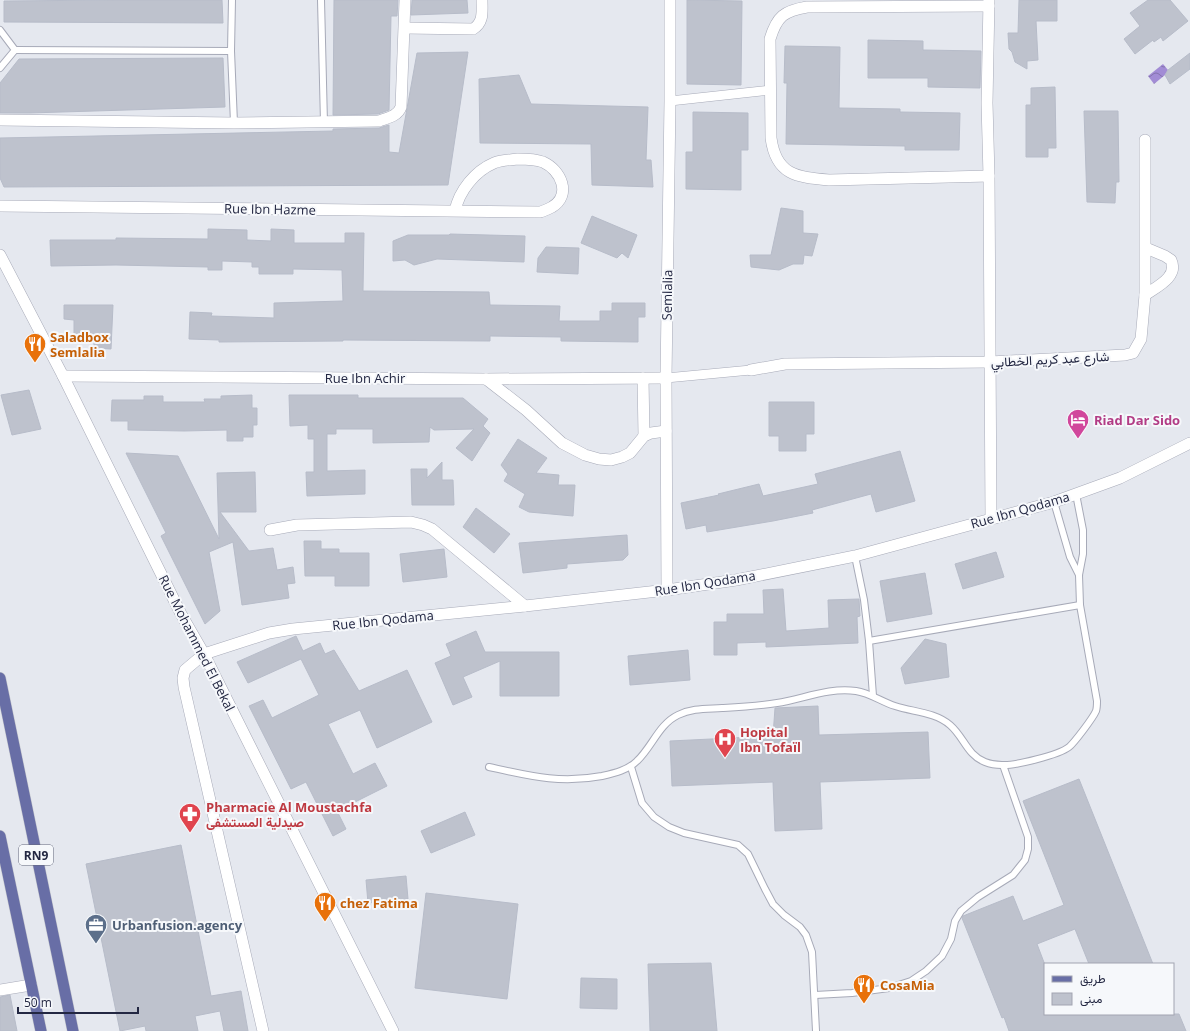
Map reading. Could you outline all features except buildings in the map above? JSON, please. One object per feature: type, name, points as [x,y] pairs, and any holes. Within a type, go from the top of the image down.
[{"type":"main road","name":"RN9","points":[[0,678],[73,1031]]},
{"type":"main road","name":"RN9","points":[[0,836],[41,1031]]},
{"type":"street","points":[[0,120],[234,123],[324,123],[379,121],[396,114],[400,111],[401,107],[405,0]]},
{"type":"street","points":[[405,28],[473,29],[480,23],[482,16],[482,0]]},
{"type":"street","name":"Semlalia","points":[[667,590],[666,378],[670,0]]},
{"type":"street","points":[[989,176],[829,180],[809,178],[792,173],[779,164],[773,151],[771,138],[770,39],[774,27],[782,16],[791,10],[807,7],[989,3],[987,103],[989,176],[992,519]]},
{"type":"street","points":[[670,101],[771,90]]},
{"type":"street","name":"شارع عبد كريم الخطابي","points":[[751,370],[785,364],[990,362],[1125,355],[1133,352],[1141,340],[1145,295],[1145,140]]},
{"type":"street","name":"Rue Ibn Hazme","points":[[0,206],[540,212],[557,203],[563,194],[563,185],[552,167],[542,162],[527,159],[494,163],[477,174],[463,191],[457,201],[454,211]]},
{"type":"street","points":[[1145,295],[1171,276],[1173,270],[1171,260],[1146,248]]},
{"type":"street","name":"Rue Mohammed El Bekal","points":[[0,255],[63,376],[181,614],[204,654],[393,1031]]},
{"type":"street","points":[[666,378],[751,370]]},
{"type":"street","name":"Rue Ibn Achir","points":[[63,376],[486,380],[666,378]]},
{"type":"street","points":[[643,378],[644,436]]},
{"type":"street","points":[[486,380],[526,410],[562,443],[585,455],[599,459],[611,460],[622,457],[630,453],[644,436],[651,433],[666,431]]},
{"type":"street","name":"Rue Ibn Qodama","points":[[204,654],[269,633],[292,629],[525,606],[667,590],[736,580],[855,556],[1054,502],[1120,478],[1190,443]]},
{"type":"street","points":[[270,530],[297,525],[411,522],[423,525],[432,529],[525,606]]},
{"type":"street","points":[[204,654],[185,670],[183,678],[184,687],[263,1031]]},
{"type":"street","points":[[0,990],[31,985]]},
{"type":"lane","points":[[232,0],[231,51],[234,123]]},
{"type":"lane","points":[[320,0],[324,123]]},
{"type":"lane","points":[[0,30],[16,50]]},
{"type":"lane","points":[[0,68],[16,50],[231,51]]},
{"type":"lane","points":[[489,767],[538,778],[567,780],[591,778],[614,773],[631,767],[642,757],[670,719],[679,714],[696,709],[777,703],[817,693],[848,690],[857,691],[893,705],[939,717],[951,725],[976,758],[987,763],[1003,766],[1045,757],[1069,747],[1096,711],[1097,701],[1080,605],[1079,575],[1084,554],[1076,494]]},
{"type":"lane","points":[[1054,502],[1070,557],[1079,575]]},
{"type":"lane","points":[[855,556],[864,600],[873,696]]},
{"type":"lane","points":[[869,641],[1080,605]]},
{"type":"lane","points":[[815,995],[852,993],[889,988],[916,978],[942,956],[951,939],[955,921],[961,911],[978,897],[1013,875],[1026,860],[1028,837],[1003,766]]},
{"type":"lane","points":[[631,767],[642,803],[654,818],[684,834],[738,846],[748,854],[773,904],[784,915],[800,927],[806,935],[812,952],[816,1031]]},
{"type":"water","points":[[1163,64],[1168,70],[1165,75],[1154,84],[1148,76]]},
{"type":"place","name":"Saladbox Semlalia","points":[[35,364]]},
{"type":"place","name":"Riad Dar Sido","points":[[1078,440]]},
{"type":"place","name":"Hopital Ibn Tofaïl","points":[[725,758]]},
{"type":"place","name":"Pharmacie Al Moustachfa صيدلية المستشفى","points":[[190,834]]},
{"type":"place","name":"chez Fatima","points":[[325,922]]},
{"type":"place","name":"Urbanfusion.agency","points":[[96,944]]},
{"type":"place","name":"CosaMia","points":[[864,1004]]}]
